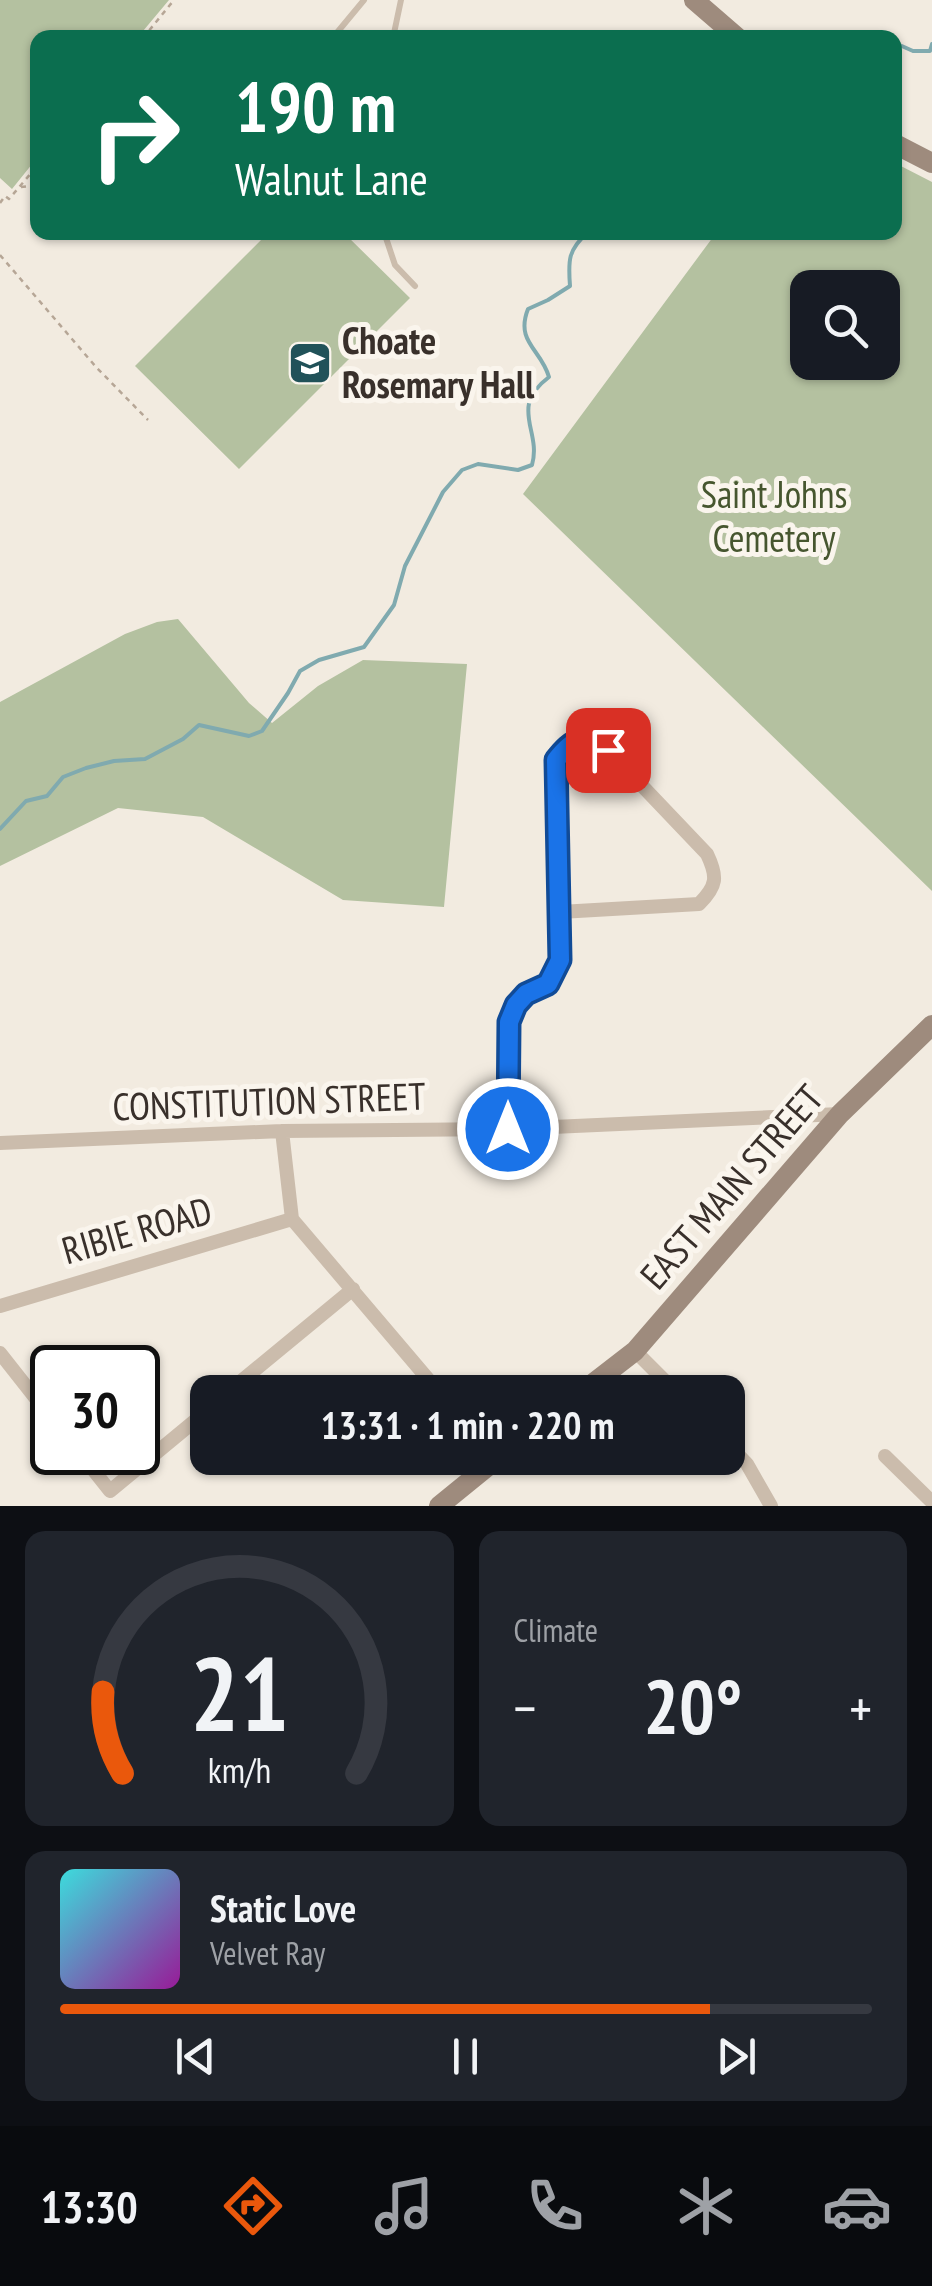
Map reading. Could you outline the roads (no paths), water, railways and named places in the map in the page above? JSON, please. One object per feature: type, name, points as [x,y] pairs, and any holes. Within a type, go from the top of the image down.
[{"type":"main road","points":[[694,0],[729,30]]},
{"type":"main road","points":[[902,148],[932,163]]},
{"type":"main road","name":"EAST MAIN STREET","points":[[605,1375],[635,1352],[840,1114],[932,1025]]},
{"type":"main road","points":[[439,1506],[476,1475]]},
{"type":"street","points":[[508,1129],[509,1022],[526,994],[548,984],[560,960],[556,760],[567,746],[593,740],[608,750],[707,854],[716,872],[711,892],[699,904],[560,912]]},
{"type":"street","name":"CONSTITUTION STREET","points":[[0,1143],[282,1132],[508,1129],[840,1114]]},
{"type":"street","points":[[282,1132],[292,1219],[425,1375]]},
{"type":"street","name":"RIBIE ROAD","points":[[0,1306],[292,1219]]},
{"type":"street","points":[[249,1375],[353,1289]]},
{"type":"street","points":[[635,1352],[659,1375]]},
{"type":"street","points":[[0,1353],[30,1391]]},
{"type":"street","points":[[160,1450],[190,1425]]},
{"type":"street","points":[[885,1456],[932,1502]]},
{"type":"street","points":[[745,1462],[771,1506]]},
{"type":"street","points":[[97,1475],[110,1491],[129,1475]]},
{"type":"lane","points":[[338,30],[364,0]]},
{"type":"lane","points":[[395,30],[401,0]]},
{"type":"lane","points":[[387,240],[395,266],[415,286]]},
{"type":"waterway","points":[[902,46],[930,51],[932,44]]},
{"type":"waterway","points":[[0,829],[26,801],[47,796],[63,777],[114,761],[145,759],[183,739],[199,725],[249,736],[262,731],[300,671],[319,660],[364,647],[394,605],[405,566],[443,492],[462,470],[478,464],[518,470],[532,465],[528,409],[537,388],[549,377],[527,338],[525,320],[528,309],[570,286],[571,256],[580,240]]},
{"type":"place","name":"Choate Rosemary Hall","points":[[310,363]]},
{"type":"park label","name":"Saint Johns Cemetery","points":[[774,517]]}]
